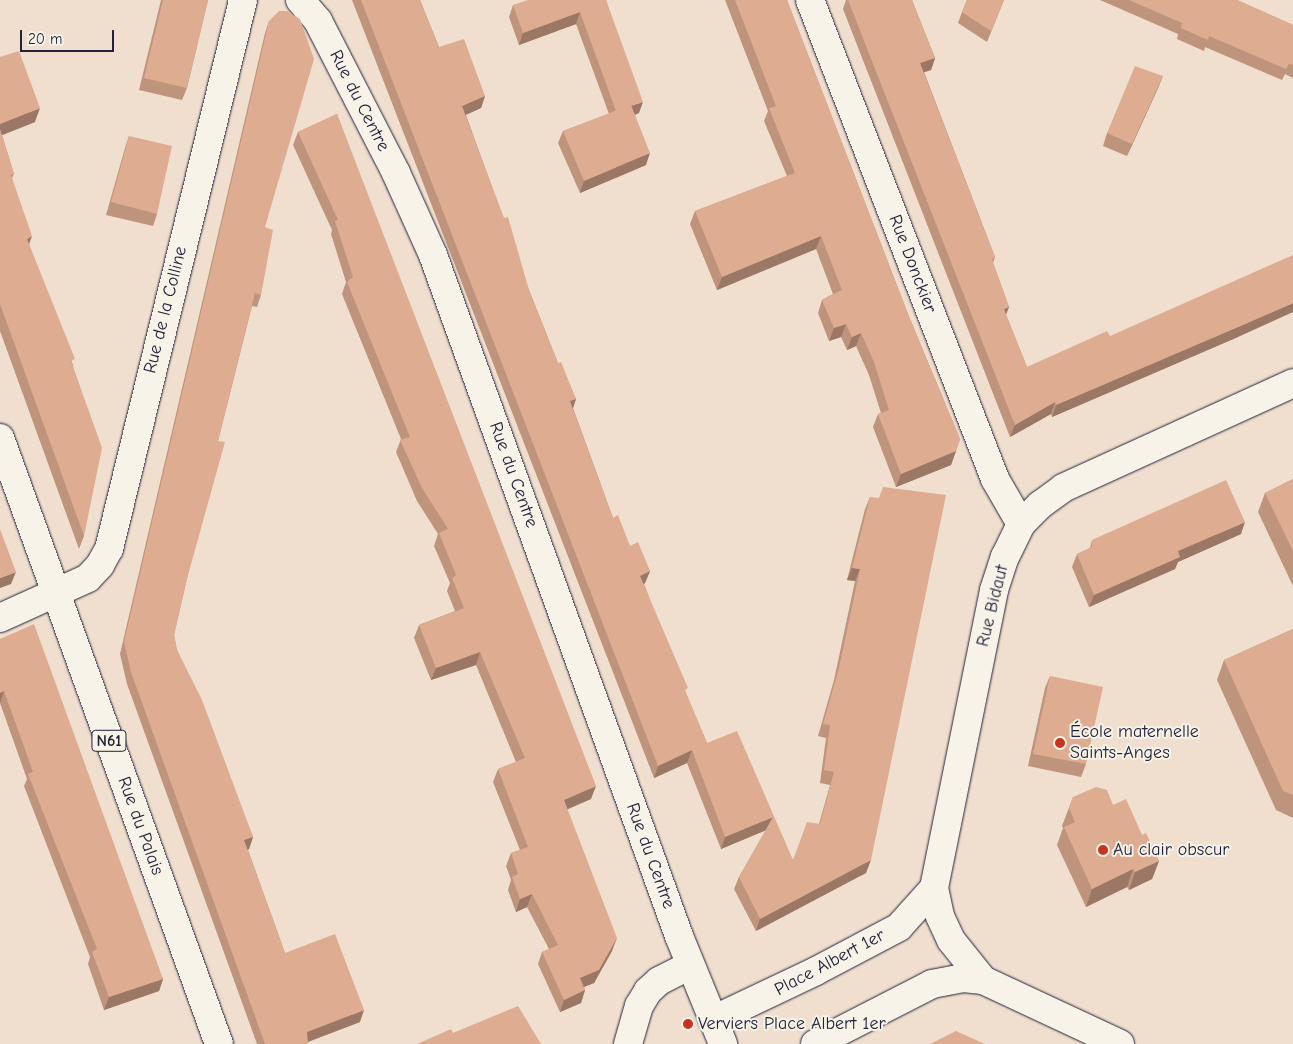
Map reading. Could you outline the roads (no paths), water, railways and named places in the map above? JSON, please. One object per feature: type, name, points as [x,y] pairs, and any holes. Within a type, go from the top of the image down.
[{"type":"street","name":"Rue de la Colline","points":[[0,618],[55,595],[88,578],[100,565],[109,549],[243,0]]},
{"type":"street","name":"Rue du Centre","points":[[300,0],[318,21],[396,173],[434,255],[690,965]]},
{"type":"street","name":"Rue Donckier","points":[[810,0],[995,479],[1021,524]]},
{"type":"street","name":"Rue Bidaut","points":[[983,980],[951,940],[940,916],[934,888],[994,590],[1005,557],[1021,524],[1040,505],[1063,488],[1293,383]]},
{"type":"street","name":"Rue du Palais","points":[[0,438],[218,1044]]},
{"type":"street","name":"Place Albert 1er","points":[[690,965],[718,1032],[816,971],[899,927],[934,888]]},
{"type":"street","points":[[628,1044],[639,1006],[648,991],[659,981],[690,965]]},
{"type":"street","points":[[815,1044],[932,984],[964,978],[983,980],[1120,1044]]},
{"type":"place","name":"École maternelle Saints-Anges","points":[[1060,743]]},
{"type":"place","name":"Au clair obscur","points":[[1103,850]]},
{"type":"place","name":"Verviers Place Albert 1er","points":[[688,1024]]}]
